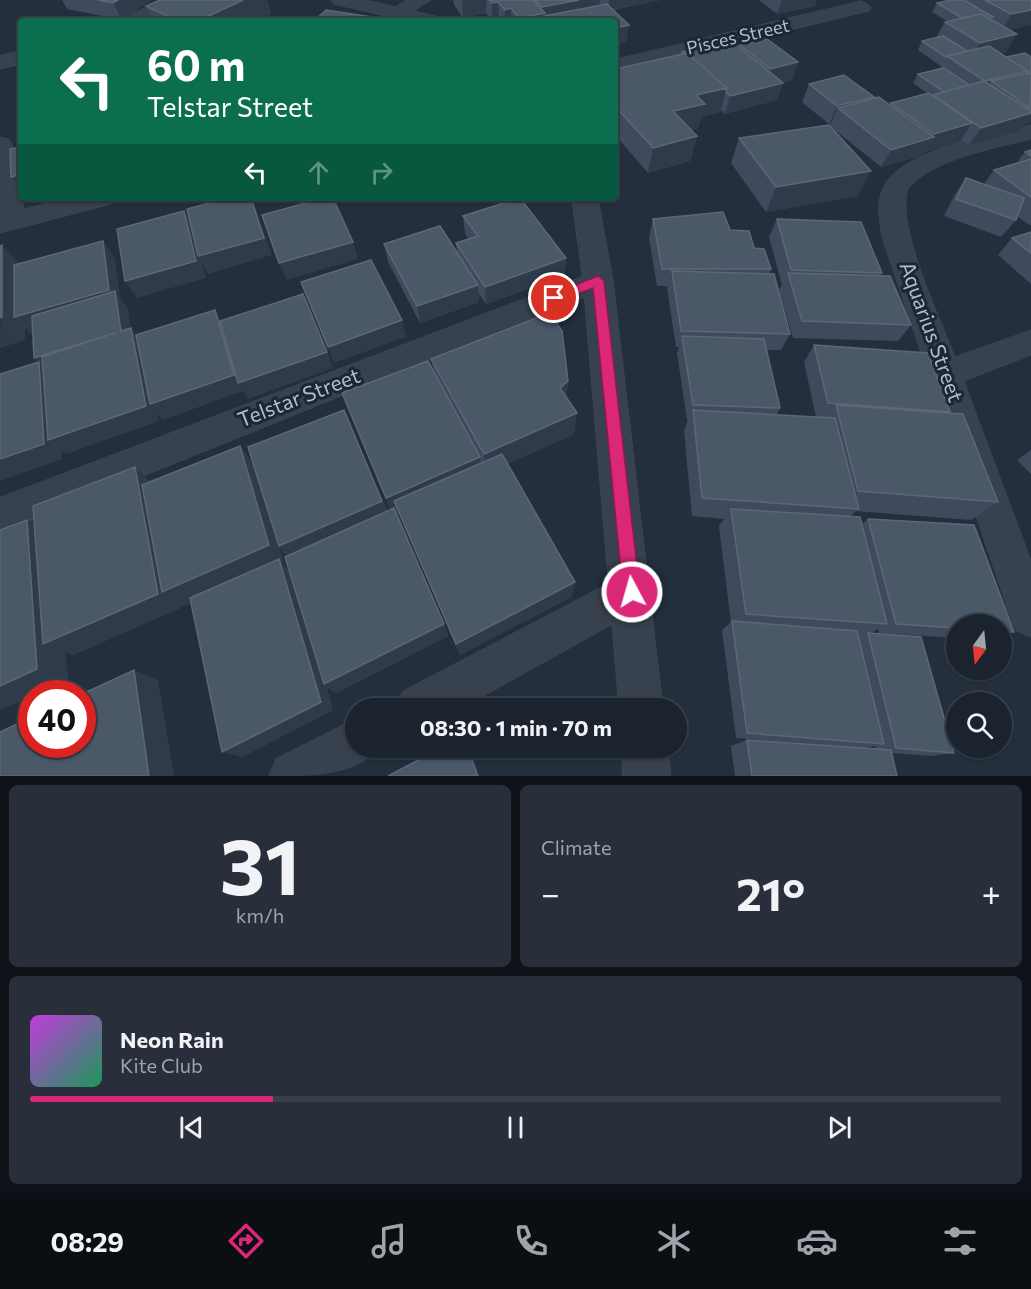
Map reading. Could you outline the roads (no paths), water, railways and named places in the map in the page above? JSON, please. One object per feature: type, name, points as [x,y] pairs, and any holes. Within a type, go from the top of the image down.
[{"type":"street","points":[[139,18],[178,0]]},
{"type":"street","points":[[341,0],[421,18]]},
{"type":"street","points":[[398,12],[422,0]]},
{"type":"street","name":"Pisces Street","points":[[618,65],[862,7]]},
{"type":"street","points":[[0,63],[18,58]]},
{"type":"street","name":"Aquarius Street","points":[[1031,132],[935,160],[910,172],[896,187],[891,209],[896,237],[1031,616]]},
{"type":"street","points":[[0,144],[6,223],[90,201]]},
{"type":"street","points":[[585,201],[598,281],[632,592],[641,698]]},
{"type":"street","name":"Telstar Street","points":[[0,516],[598,281]]},
{"type":"street","points":[[946,374],[1031,342]]},
{"type":"street","points":[[436,698],[632,592]]},
{"type":"street","points":[[293,776],[345,748]]},
{"type":"street","points":[[646,758],[647,776]]}]
